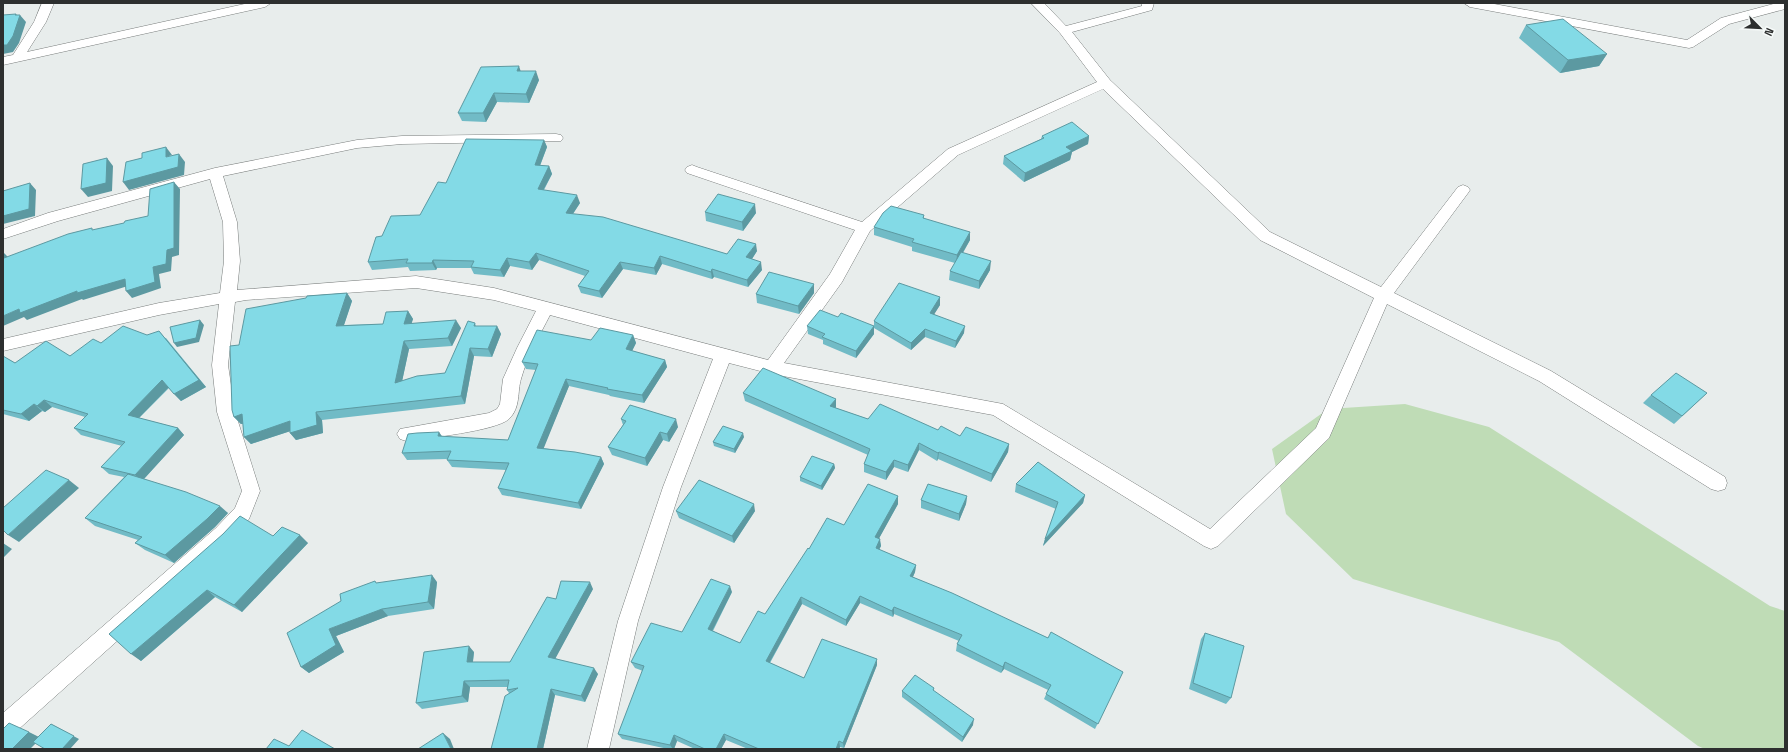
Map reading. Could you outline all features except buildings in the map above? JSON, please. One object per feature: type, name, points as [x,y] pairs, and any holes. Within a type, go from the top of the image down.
[{"type":"street","points":[[18,57],[40,22],[48,3]]},
{"type":"street","points":[[3,61],[265,3]]},
{"type":"street","points":[[1037,3],[1064,30],[1105,83],[1265,236],[1545,376],[1718,483]]},
{"type":"street","points":[[1064,30],[1148,8],[1148,3]]},
{"type":"street","points":[[1470,3],[1689,44],[1725,21],[1785,5]]},
{"type":"street","points":[[772,367],[836,278],[864,228],[953,152],[1105,83]]},
{"type":"street","points":[[3,234],[53,217],[216,173],[357,144],[402,140],[556,138]]},
{"type":"street","points":[[692,170],[864,228]]},
{"type":"street","points":[[3,728],[223,534],[242,513],[251,491],[226,412],[220,365],[232,261],[230,222],[216,173]]},
{"type":"street","points":[[3,345],[152,311],[228,296],[416,282],[494,294],[772,367],[997,409],[1212,540],[1323,433],[1383,296],[1463,190]]},
{"type":"street","points":[[406,434],[492,420],[503,414],[509,405],[512,379],[525,348],[546,308]]},
{"type":"street","points":[[598,749],[628,621],[672,487],[723,355]]},
{"type":"green space","points":[[1405,404],[1489,427],[1770,606],[1785,611],[1785,749],[1705,749],[1698,746],[1559,642],[1353,579],[1286,514],[1272,449],[1328,409]]}]
